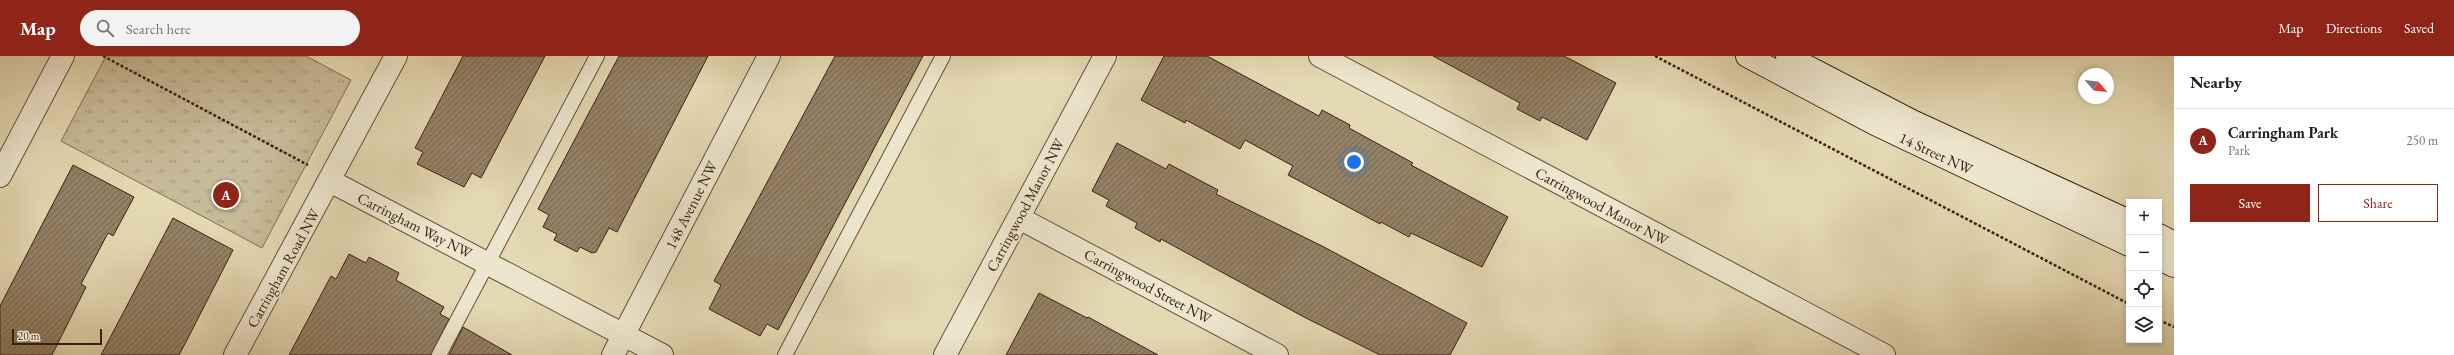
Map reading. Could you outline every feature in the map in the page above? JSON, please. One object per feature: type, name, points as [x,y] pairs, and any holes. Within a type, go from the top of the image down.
[{"type":"street","points":[[0,176],[63,56]]},
{"type":"street","points":[[330,181],[396,56]]},
{"type":"street","name":"148 Avenue NW","points":[[613,355],[769,56]]},
{"type":"street","name":"Carringwood Manor NW","points":[[945,355],[1105,56]]},
{"type":"street","name":"Carringwood Manor NW","points":[[1320,56],[1884,355]]},
{"type":"street","name":"14 Street NW","points":[[1747,56],[1875,124],[2126,244]]},
{"type":"street","name":"14 Street NW","points":[[1786,56],[1912,121],[2126,220]]},
{"type":"street","name":"Carringham Way NW","points":[[330,181],[662,355]]},
{"type":"street","name":"Carringham Road NW","points":[[235,355],[330,181]]},
{"type":"street","name":"Carringwood Street NW","points":[[1019,218],[1277,355]]},
{"type":"street","points":[[2162,237],[2174,243]]},
{"type":"street","points":[[2162,260],[2174,266]]},
{"type":"lane","points":[[439,355],[597,56]]},
{"type":"lane","points":[[785,355],[942,56]]},
{"type":"path","points":[[103,56],[312,167]]},
{"type":"path","points":[[1655,56],[2126,302]]},
{"type":"path","points":[[2162,321],[2174,327]]},
{"type":"green space","points":[[106,56],[306,56],[351,80],[262,248],[61,141]]},
{"type":"building","points":[[463,56],[545,56],[481,178],[472,173],[464,187],[417,164],[423,152],[415,148]]},
{"type":"building","points":[[619,56],[708,56],[617,232],[609,228],[596,252],[592,253],[580,247],[577,252],[554,240],[557,234],[543,227],[549,215],[538,209]]},
{"type":"building","points":[[835,56],[923,56],[778,330],[767,324],[760,336],[709,309],[721,285],[714,281]]},
{"type":"building","points":[[1164,56],[1207,56],[1319,116],[1322,110],[1350,125],[1349,128],[1413,163],[1411,165],[1508,217],[1482,267],[1411,233],[1409,237],[1381,222],[1380,224],[1288,175],[1293,166],[1245,140],[1240,149],[1186,120],[1185,123],[1141,100]]},
{"type":"building","points":[[1433,56],[1564,56],[1616,83],[1587,140],[1542,117],[1540,121],[1517,109],[1520,103]]},
{"type":"building","points":[[1117,143],[1166,169],[1169,164],[1218,190],[1216,194],[1322,246],[1467,323],[1450,355],[1380,355],[1304,317],[1161,239],[1160,242],[1135,228],[1137,223],[1106,206],[1109,200],[1092,191]]},
{"type":"building","points":[[73,165],[134,197],[113,236],[108,233],[81,284],[86,287],[52,355],[0,355],[0,306]]},
{"type":"building","points":[[173,218],[233,250],[188,338],[179,355],[101,355]]},
{"type":"building","points":[[349,254],[366,263],[369,257],[399,273],[396,280],[444,307],[440,314],[449,319],[431,355],[289,355],[331,276],[336,279]]},
{"type":"building","points":[[1039,293],[1087,318],[1088,317],[1158,355],[1006,355]]},
{"type":"building","points":[[463,327],[512,355],[449,355]]},
{"type":"place","name":"Carringham Park","points":[[226,195]]}]
